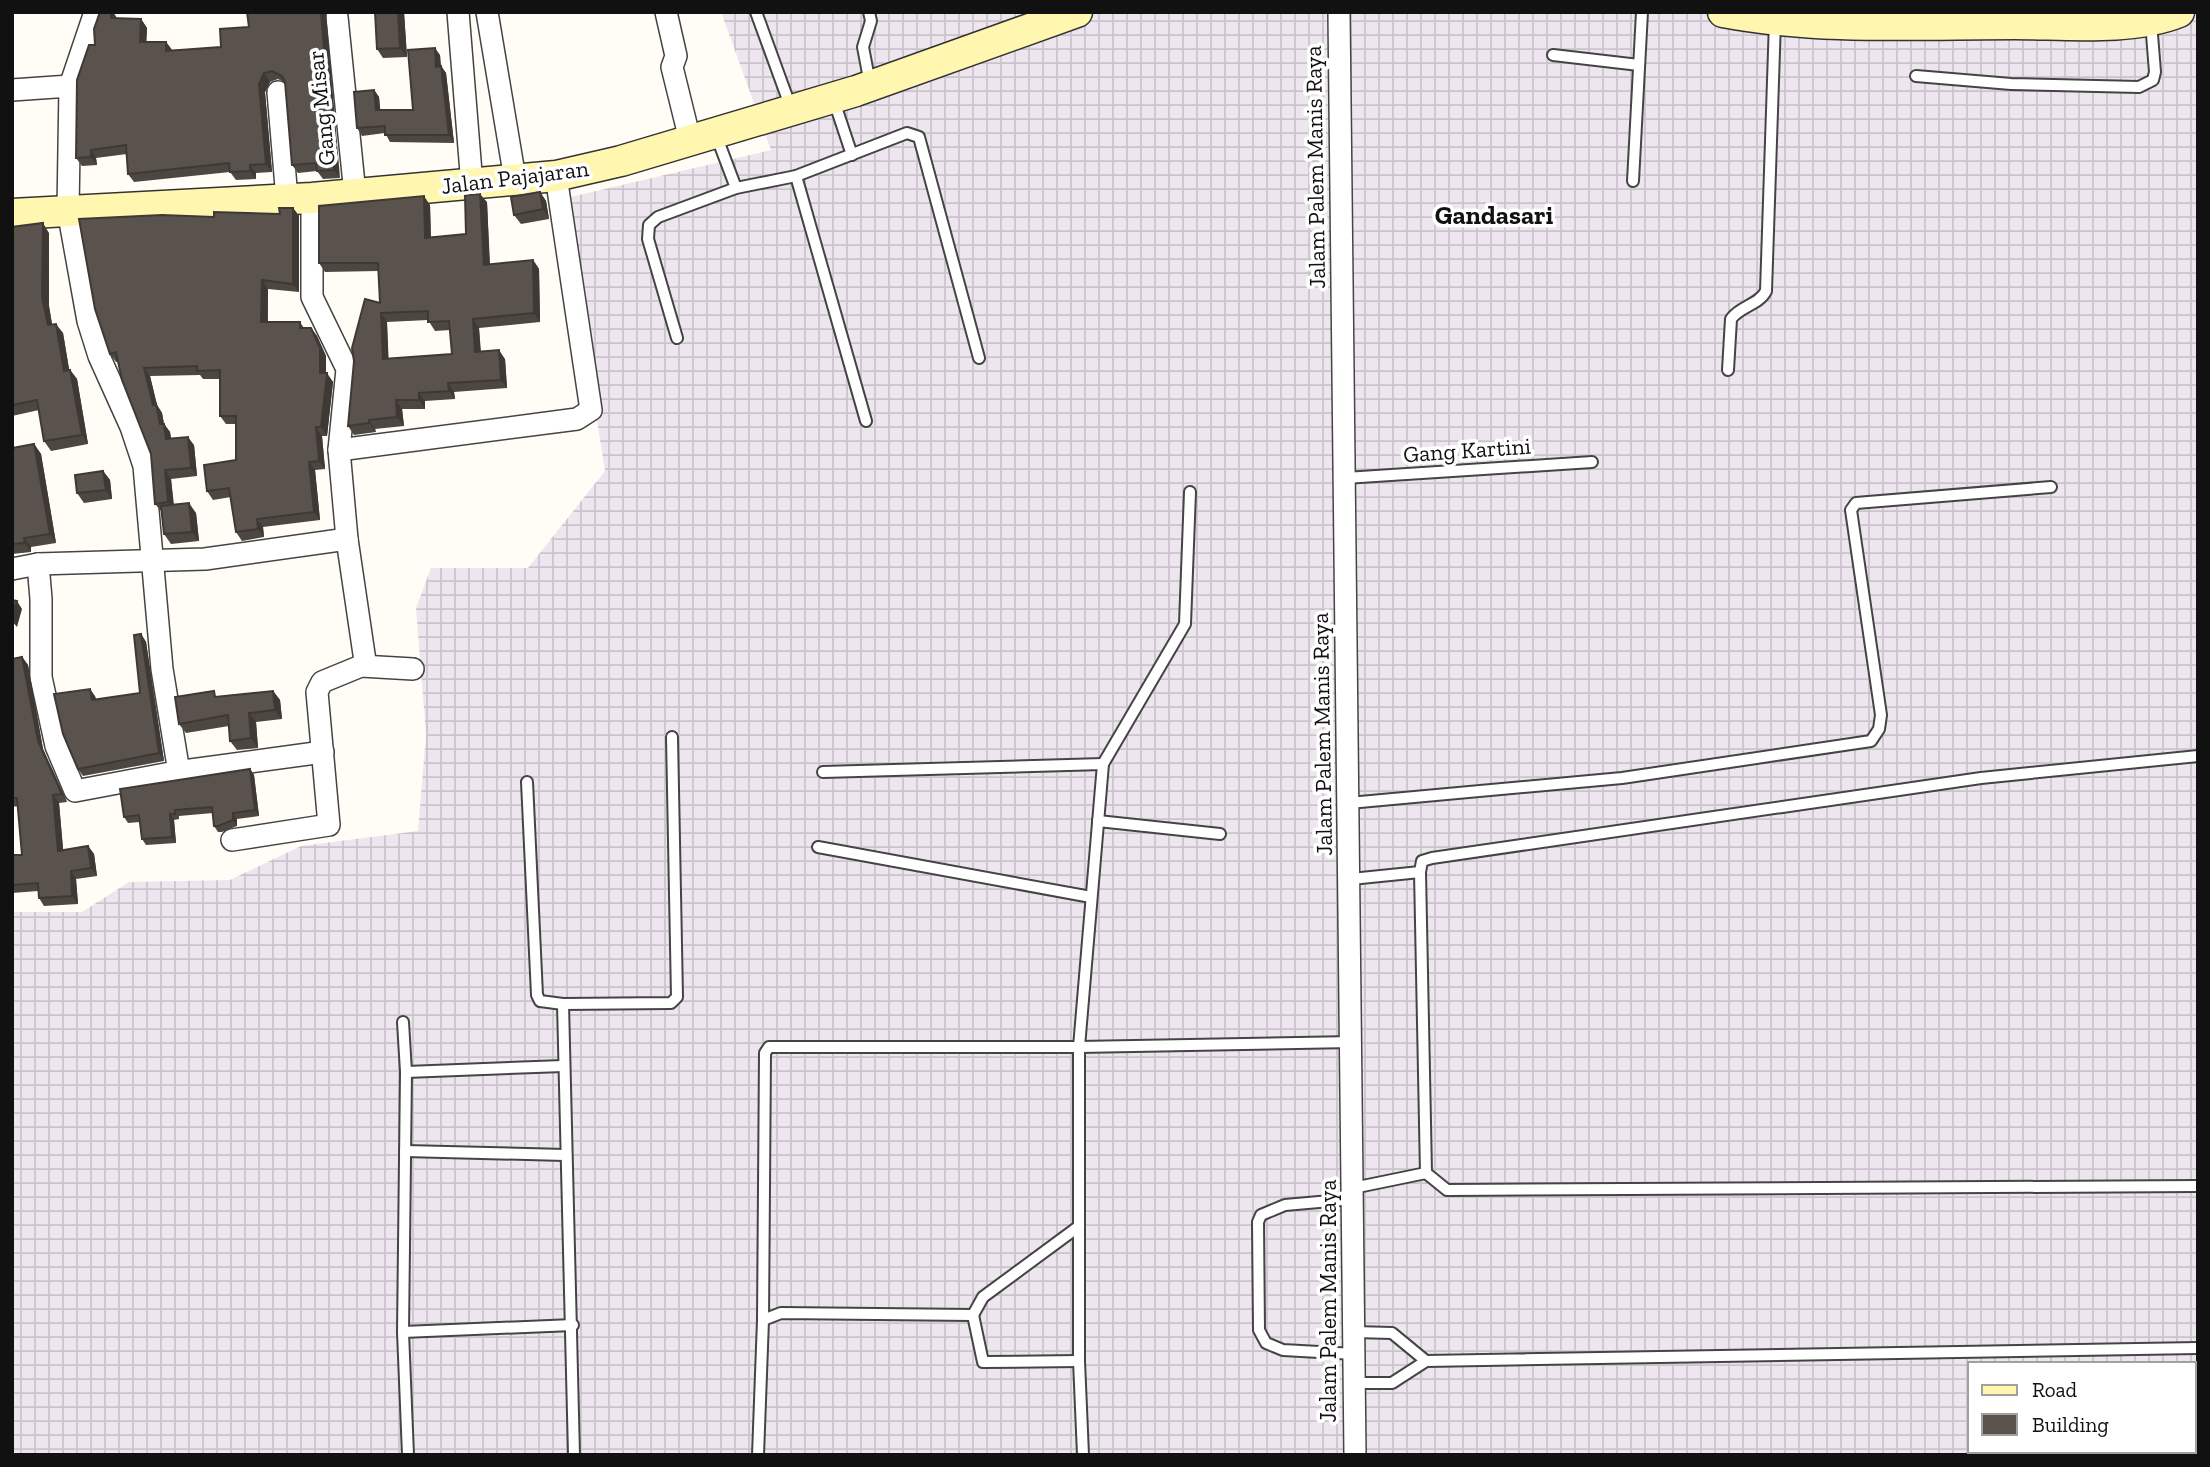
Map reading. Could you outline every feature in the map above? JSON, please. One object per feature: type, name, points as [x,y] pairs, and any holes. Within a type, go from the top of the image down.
[{"type":"main road","name":"Jalan Pajajaran","points":[[12,214],[300,198],[556,176],[833,99],[1077,12]]},
{"type":"main road","points":[[1723,12],[1775,20],[1932,25],[2164,16]]},
{"type":"street","points":[[95,12],[70,86],[68,210],[88,321],[99,356],[131,426],[144,466],[162,669],[179,772]]},
{"type":"street","points":[[458,12],[472,185]]},
{"type":"street","points":[[487,12],[515,179]]},
{"type":"street","points":[[666,12],[676,56],[672,66],[702,136]]},
{"type":"street","name":"Jalam Palem Manis Raya","points":[[1339,12],[1356,1455]]},
{"type":"street","name":"Gang Misar","points":[[337,17],[355,194]]},
{"type":"street","points":[[12,90],[70,86]]},
{"type":"street","points":[[278,92],[300,198],[312,297],[347,369],[339,450],[346,539],[364,658],[361,666]]},
{"type":"street","points":[[339,450],[577,419],[591,410],[556,176]]},
{"type":"street","points":[[12,569],[38,564],[154,558],[205,559],[346,539]]},
{"type":"street","points":[[38,564],[41,677],[50,723],[71,787],[80,791],[179,772],[323,752]]},
{"type":"street","points":[[232,840],[328,827],[318,687],[322,682],[361,666],[413,669]]},
{"type":"lane","points":[[756,12],[792,111]]},
{"type":"lane","points":[[869,12],[871,21],[863,47],[871,86]]},
{"type":"lane","points":[[1633,181],[1642,12]]},
{"type":"lane","points":[[1916,76],[2011,84],[2139,87],[2153,80],[2164,16]]},
{"type":"lane","points":[[1728,370],[1731,319],[1741,309],[1760,300],[1766,291],[1775,20]]},
{"type":"lane","points":[[1553,55],[1639,65]]},
{"type":"lane","points":[[833,99],[852,155]]},
{"type":"lane","points":[[677,338],[648,239],[649,225],[658,217],[736,188],[796,176],[907,133],[919,136],[979,358]]},
{"type":"lane","points":[[702,136],[736,188]]},
{"type":"lane","points":[[796,176],[866,421]]},
{"type":"lane","name":"Gang Kartini","points":[[1345,478],[1592,462]]},
{"type":"lane","points":[[1349,803],[1622,778],[1871,741],[1879,729],[1881,715],[1851,510],[1856,503],[2051,486]]},
{"type":"lane","points":[[1083,1455],[1079,1361],[1079,1047],[1103,764],[1185,624],[1190,492]]},
{"type":"lane","points":[[527,782],[537,995],[540,1001],[563,1004],[671,1003],[677,997],[672,737]]},
{"type":"lane","points":[[2198,756],[1981,778],[1432,858],[1422,861],[1420,872],[1426,1173],[1447,1190],[2198,1186]]},
{"type":"lane","points":[[823,772],[1103,764]]},
{"type":"lane","points":[[1098,821],[1220,834]]},
{"type":"lane","points":[[818,847],[1091,897]]},
{"type":"lane","points":[[1350,879],[1420,872]]},
{"type":"lane","points":[[563,1004],[565,1155],[573,1325],[573,1455]]},
{"type":"lane","points":[[403,1023],[406,1073],[403,1332],[408,1455]]},
{"type":"lane","points":[[758,1455],[763,1320],[765,1053],[769,1047],[1079,1047],[1353,1042]]},
{"type":"lane","points":[[406,1073],[563,1066]]},
{"type":"lane","points":[[405,1151],[565,1155]]},
{"type":"lane","points":[[1426,1173],[1353,1194],[1285,1205],[1261,1215],[1258,1222],[1259,1330],[1266,1343],[1283,1350],[1355,1343],[1392,1333],[1426,1361]]},
{"type":"lane","points":[[1078,1227],[983,1297],[973,1315],[983,1362],[1079,1361]]},
{"type":"lane","points":[[763,1320],[782,1313],[973,1315]]},
{"type":"lane","points":[[403,1332],[573,1325]]},
{"type":"lane","points":[[1355,1383],[1392,1383],[1426,1361],[2198,1348]]},
{"type":"lane","points":[[2055,1351],[2056,1362]]},
{"type":"shaded area","points":[[721,12],[2198,12],[2198,1455],[12,1455],[12,912],[82,912],[129,882],[230,880],[301,846],[418,831],[426,735],[416,608],[431,568],[528,568],[605,471],[562,199],[771,150]]},
{"type":"building","points":[[100,12],[111,12],[111,18],[141,19],[140,42],[166,42],[166,51],[221,47],[220,29],[249,27],[247,12],[321,12],[334,170],[317,171],[316,163],[292,165],[285,82],[282,76],[272,71],[264,73],[259,84],[266,164],[250,165],[250,171],[230,172],[229,163],[128,174],[126,145],[91,150],[91,157],[76,158],[77,80],[89,45],[95,45],[94,29]]},
{"type":"building","points":[[375,12],[398,12],[400,48],[377,49]]},
{"type":"building","points":[[435,48],[436,67],[441,66],[449,135],[385,135],[385,126],[357,128],[354,92],[374,90],[376,110],[413,110],[408,50]]},
{"type":"building","points":[[540,192],[543,209],[514,215],[511,197]]},
{"type":"building","points":[[480,194],[484,265],[533,260],[534,313],[473,319],[475,352],[499,350],[501,380],[448,383],[449,391],[419,393],[419,400],[396,400],[397,417],[369,420],[369,423],[348,426],[354,361],[352,348],[365,299],[380,303],[378,263],[319,263],[319,206],[424,196],[425,238],[466,234],[465,195]],"holes":[[[428,311],[428,322],[449,321],[452,354],[383,359],[381,313]]]},
{"type":"building","points":[[279,208],[293,208],[293,284],[262,280],[261,322],[300,322],[300,328],[311,328],[320,348],[320,373],[327,373],[321,427],[316,427],[319,461],[309,462],[314,512],[257,519],[258,529],[236,532],[229,488],[207,491],[204,465],[236,460],[236,416],[220,416],[220,370],[197,371],[197,366],[144,368],[153,405],[156,404],[160,424],[164,424],[166,439],[188,437],[191,468],[165,470],[168,502],[155,504],[151,454],[122,380],[116,352],[110,354],[95,309],[79,219],[162,215],[214,217],[214,212],[280,214]]},
{"type":"building","points":[[43,223],[42,297],[48,325],[56,324],[64,371],[70,370],[82,435],[44,441],[37,400],[12,405],[12,227]]},
{"type":"building","points":[[34,444],[50,534],[24,538],[25,543],[12,544],[12,448]]},
{"type":"building","points":[[103,471],[106,490],[77,493],[75,475]]},
{"type":"building","points":[[189,503],[192,532],[164,534],[161,506]]},
{"type":"building","points":[[12,600],[17,601],[12,616]]},
{"type":"building","points":[[141,634],[159,753],[78,769],[63,734],[54,694],[90,689],[92,700],[140,693],[134,635]]},
{"type":"building","points":[[22,657],[38,741],[62,794],[53,795],[58,851],[88,846],[91,868],[71,871],[72,896],[39,898],[38,883],[12,885],[12,855],[22,855],[17,798],[12,798],[12,659]]},
{"type":"building","points":[[214,691],[215,697],[273,691],[275,710],[249,713],[251,738],[230,741],[228,715],[179,724],[175,697]]},
{"type":"building","points":[[250,769],[255,810],[233,813],[233,820],[218,826],[214,826],[212,807],[175,810],[175,814],[170,814],[172,837],[142,839],[139,815],[124,817],[120,789]]},
{"type":"district","name":"Gandasari","points":[[1494,215]]}]
